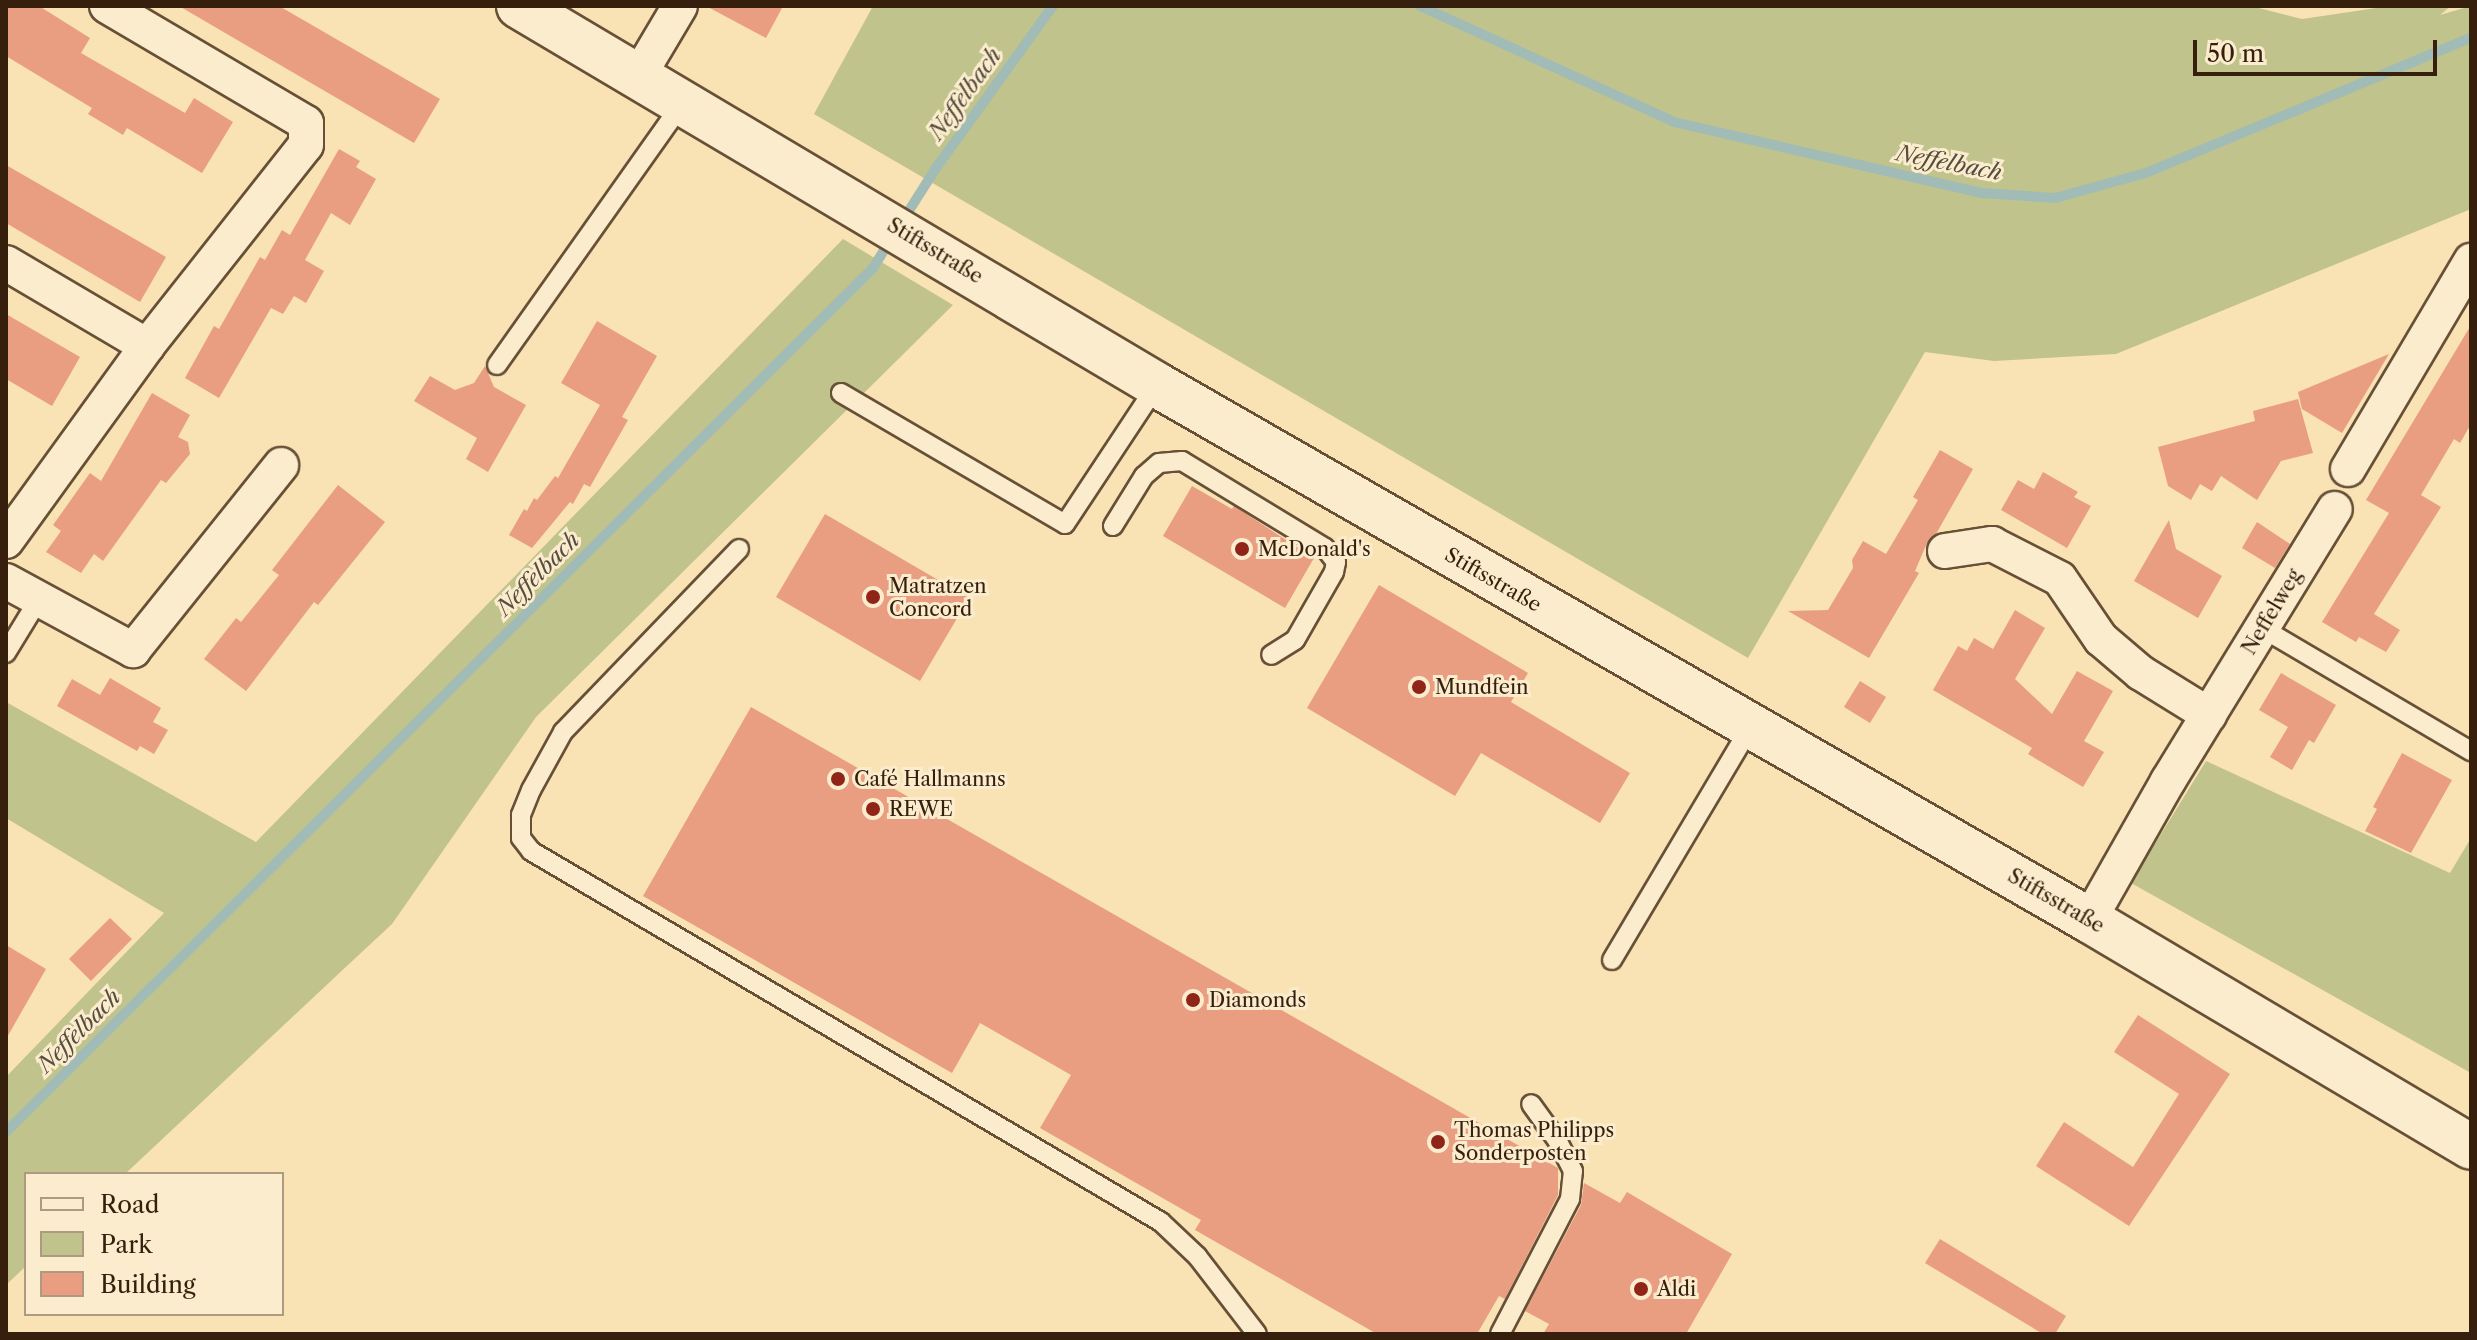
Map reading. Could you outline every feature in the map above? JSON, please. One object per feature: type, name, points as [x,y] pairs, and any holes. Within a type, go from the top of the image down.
[{"type":"street","points":[[6,541],[147,346],[306,145],[306,123],[107,6]]},
{"type":"street","name":"Stiftsstraße","points":[[519,6],[1157,385],[2089,920],[2471,1147]]},
{"type":"street","points":[[639,75],[680,6]]},
{"type":"street","points":[[2348,469],[2471,261]]},
{"type":"street","points":[[6,263],[147,346]]},
{"type":"street","points":[[6,581],[133,650],[281,465]]},
{"type":"street","name":"Neffelweg","points":[[2089,920],[2335,509]]},
{"type":"street","points":[[1945,551],[1992,544],[2060,579],[2101,639],[2141,673],[2209,715]]},
{"type":"lane","points":[[497,365],[683,101]]},
{"type":"lane","points":[[841,393],[1065,524],[1157,385]]},
{"type":"lane","points":[[1113,526],[1144,476],[1159,463],[1182,461],[1325,548],[1336,562],[1334,572],[1295,640],[1271,655]]},
{"type":"lane","points":[[739,549],[563,732],[521,815],[521,838],[531,851],[1151,1215],[1179,1236],[1197,1256],[1257,1334]]},
{"type":"lane","points":[[6,653],[39,599]]},
{"type":"lane","points":[[2262,628],[2471,751]]},
{"type":"lane","points":[[1612,960],[1750,728]]},
{"type":"lane","points":[[1500,1334],[1570,1199],[1573,1171],[1557,1140],[1531,1104]]},
{"type":"green space","points":[[873,6],[2251,6],[2302,19],[2390,6],[2451,6],[2440,15],[2471,6],[2471,209],[2116,354],[1994,361],[1925,352],[1748,658],[814,114]]},
{"type":"green space","points":[[843,239],[953,305],[536,717],[392,924],[127,1172],[24,1172],[24,1268],[6,1285],[6,1077],[164,913],[6,818],[6,702],[256,842]]},
{"type":"green space","points":[[2206,761],[2450,873],[2471,838],[2471,1073],[2131,883]]},
{"type":"building","points":[[6,6],[39,6],[90,38],[81,53],[185,113],[194,98],[233,122],[202,173],[127,128],[123,135],[88,114],[92,108],[6,56]]},
{"type":"building","points":[[179,6],[279,6],[440,99],[414,143]]},
{"type":"building","points":[[706,6],[783,6],[766,38]]},
{"type":"building","points":[[339,149],[360,161],[356,167],[376,179],[350,225],[331,213],[305,260],[324,271],[306,303],[294,296],[283,314],[271,308],[219,398],[185,378],[214,326],[219,329],[260,257],[265,260],[282,230],[290,235]]},
{"type":"building","points":[[6,165],[166,257],[140,302],[6,223]]},
{"type":"building","points":[[6,314],[80,357],[52,406],[6,379]]},
{"type":"building","points":[[597,321],[657,356],[622,417],[628,420],[590,487],[584,484],[573,504],[570,502],[532,548],[509,535],[524,509],[527,511],[534,498],[537,500],[555,476],[558,478],[600,405],[561,383]]},
{"type":"building","points":[[2471,325],[2471,424],[2460,443],[2454,439],[2421,495],[2441,507],[2374,614],[2400,630],[2386,652],[2359,637],[2356,642],[2322,622],[2389,513],[2366,500]]},
{"type":"building","points":[[2389,354],[2342,433],[2302,409],[2298,392]]},
{"type":"building","points":[[485,366],[494,387],[526,405],[488,472],[466,459],[477,438],[414,401],[430,376],[455,390],[474,383]]},
{"type":"building","points":[[152,393],[190,415],[178,437],[188,442],[190,454],[166,483],[161,480],[103,561],[94,554],[81,573],[46,552],[61,531],[53,525],[90,473],[101,481]]},
{"type":"building","points":[[2298,399],[2313,453],[2281,461],[2257,500],[2221,476],[2212,491],[2200,484],[2191,500],[2168,486],[2158,447],[2255,421],[2253,411]]},
{"type":"building","points":[[1940,450],[1973,469],[1936,534],[1927,543],[1915,571],[1919,573],[1869,658],[1788,611],[1828,610],[1853,568],[1852,560],[1863,541],[1886,554],[1918,500],[1913,497]]},
{"type":"building","points":[[2043,472],[2078,492],[2074,497],[2091,506],[2067,548],[2001,510],[2018,480],[2034,489]]},
{"type":"building","points":[[338,485],[385,522],[318,605],[314,602],[246,691],[204,659],[236,618],[241,622],[279,575],[272,570]]},
{"type":"building","name":"McDonald's","points":[[1192,486],[1232,509],[1234,506],[1314,558],[1285,608],[1163,536]]},
{"type":"building","name":"Matratzen Concord","points":[[825,514],[969,598],[920,681],[776,597]]},
{"type":"building","points":[[2169,520],[2176,549],[2222,576],[2198,618],[2134,581]]},
{"type":"building","points":[[2257,522],[2290,544],[2275,568],[2242,548]]},
{"type":"building","name":"Mundfein","points":[[1379,585],[1528,673],[1511,702],[1630,773],[1600,823],[1481,753],[1455,796],[1307,708]]},
{"type":"building","points":[[2015,610],[2045,628],[2015,679],[2052,714],[2077,671],[2113,691],[2084,741],[2104,752],[2083,787],[2028,754],[2032,748],[1933,690],[1958,646],[1967,651],[1974,638],[1993,649]]},
{"type":"building","points":[[2281,673],[2336,705],[2314,743],[2309,740],[2292,770],[2270,757],[2288,727],[2259,710]]},
{"type":"building","points":[[110,678],[161,708],[153,722],[168,730],[154,754],[140,746],[137,751],[57,706],[72,679],[100,695]]},
{"type":"building","points":[[1860,681],[1886,697],[1870,723],[1844,707]]},
{"type":"building","points":[[751,707],[1558,1168],[1558,1195],[1505,1299],[1499,1296],[1477,1334],[1377,1334],[1195,1230],[1201,1220],[1040,1128],[1071,1075],[980,1023],[952,1073],[643,896]]},
{"type":"building","points":[[2402,753],[2452,780],[2411,853],[2365,831],[2377,809],[2373,807]]},
{"type":"building","points":[[110,918],[132,939],[91,981],[69,959]]},
{"type":"building","points":[[6,945],[46,969],[6,1039]]},
{"type":"building","points":[[2138,1015],[2230,1074],[2129,1226],[2036,1166],[2064,1122],[2133,1167],[2179,1094],[2114,1052]]},
{"type":"building","name":"Aldi","points":[[1584,1183],[1620,1203],[1627,1192],[1732,1254],[1686,1334],[1543,1334],[1549,1324],[1525,1311],[1581,1205]]},
{"type":"building","points":[[1940,1239],[2066,1316],[2055,1334],[2043,1334],[1925,1263]]},
{"type":"waterway","name":"Neffelbach","points":[[903,220],[936,168],[1053,6]]},
{"type":"waterway","name":"Neffelbach","points":[[1420,6],[1674,122],[1982,193],[2055,198],[2146,173],[2471,38]]},
{"type":"waterway","name":"Neffelbach","points":[[6,1132],[873,268],[892,237]]},
{"type":"place","name":"McDonald's","points":[[1242,549]]},
{"type":"place","name":"Matratzen Concord","points":[[873,597]]},
{"type":"place","name":"Mundfein","points":[[1419,687]]},
{"type":"place","name":"Café Hallmanns","points":[[838,779]]},
{"type":"place","name":"REWE","points":[[873,809]]},
{"type":"place","name":"Diamonds","points":[[1193,1000]]},
{"type":"place","name":"Thomas Philipps Sonderposten","points":[[1438,1142]]},
{"type":"place","name":"Aldi","points":[[1641,1289]]}]
